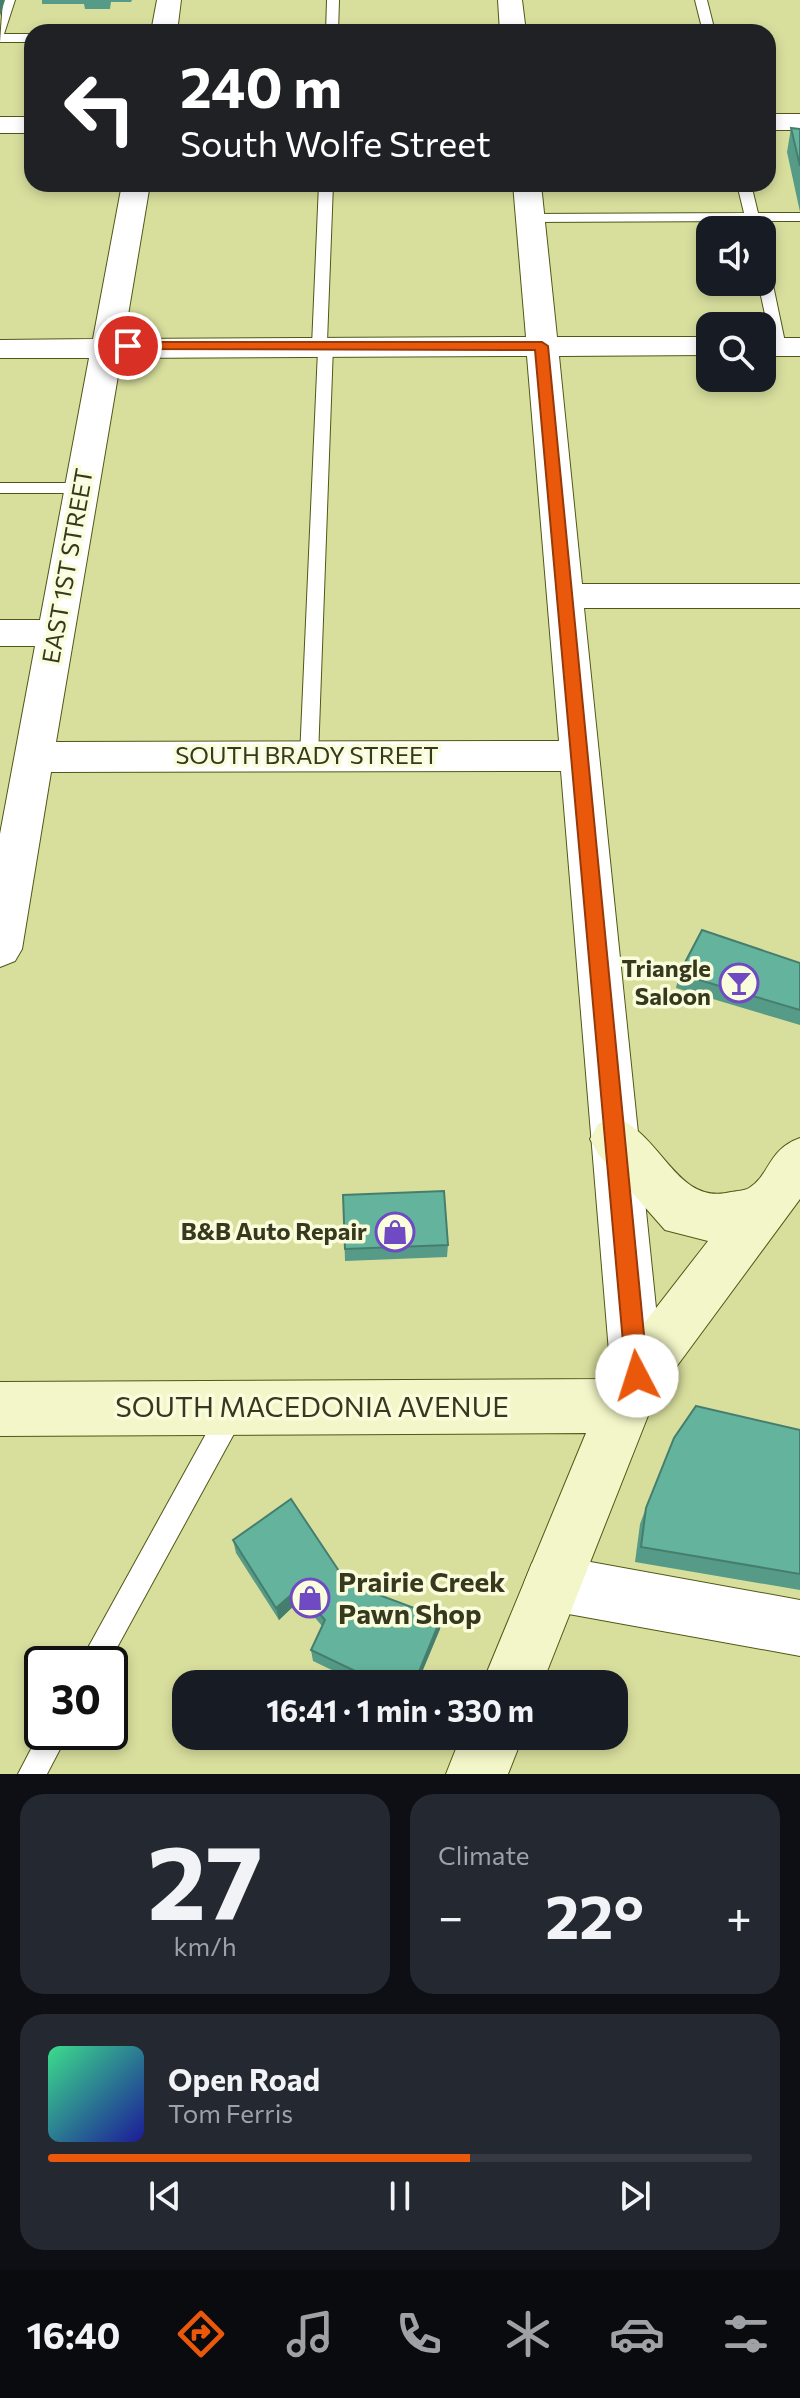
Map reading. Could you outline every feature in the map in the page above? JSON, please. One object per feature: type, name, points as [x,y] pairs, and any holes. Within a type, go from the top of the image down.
[{"type":"street","points":[[165,24],[169,0]]},
{"type":"street","points":[[510,0],[512,24]]},
{"type":"street","points":[[776,122],[800,122]]},
{"type":"street","points":[[0,125],[24,125]]},
{"type":"street","name":"EAST 1ST STREET","points":[[0,949],[135,192]]},
{"type":"street","points":[[528,201],[615,1139],[631,1391]]},
{"type":"street","points":[[0,349],[696,346]]},
{"type":"street","points":[[565,596],[800,596]]},
{"type":"street","points":[[0,633],[56,633]]},
{"type":"street","name":"SOUTH BRADY STREET","points":[[34,757],[579,756]]},
{"type":"street","points":[[615,1139],[683,1214],[717,1219],[764,1207]]},
{"type":"street","points":[[518,1670],[631,1391],[800,1160]]},
{"type":"street","name":"SOUTH MACEDONIA AVENUE","points":[[0,1409],[234,1408],[631,1391]]},
{"type":"street","points":[[552,1583],[800,1628]]},
{"type":"street","points":[[477,1774],[486,1750]]},
{"type":"lane","points":[[0,32],[9,0]]},
{"type":"lane","points":[[332,24],[333,0]]},
{"type":"lane","points":[[701,0],[707,24]]},
{"type":"lane","points":[[0,38],[24,38]]},
{"type":"lane","points":[[309,757],[326,192]]},
{"type":"lane","points":[[746,192],[751,216]]},
{"type":"lane","points":[[528,201],[696,217]]},
{"type":"lane","points":[[776,220],[800,217]]},
{"type":"lane","points":[[769,296],[780,347]]},
{"type":"lane","points":[[0,488],[82,488]]},
{"type":"lane","points":[[103,1646],[234,1408]]},
{"type":"lane","points":[[32,1774],[45,1750]]},
{"type":"building","points":[[791,128],[800,129],[800,166]]},
{"type":"building","name":"Triangle Saloon","points":[[702,930],[800,963],[800,1010],[679,974]]},
{"type":"building","name":"B&B Auto Repair","points":[[444,1191],[448,1245],[345,1249],[343,1195]]},
{"type":"building","points":[[696,1406],[800,1430],[800,1574],[641,1547],[646,1508],[674,1438]]},
{"type":"building","name":"Prairie Creek Pawn Shop","points":[[291,1499],[347,1583],[441,1618],[420,1670],[353,1670],[311,1650],[325,1620],[298,1589],[276,1608],[233,1540]]},
{"type":"place","name":"Triangle Saloon","points":[[739,983]]},
{"type":"place","name":"B&B Auto Repair","points":[[395,1232]]},
{"type":"place","name":"Prairie Creek Pawn Shop","points":[[310,1598]]},
{"type":"route","points":[[128,346],[542,346],[637,1376]]}]
